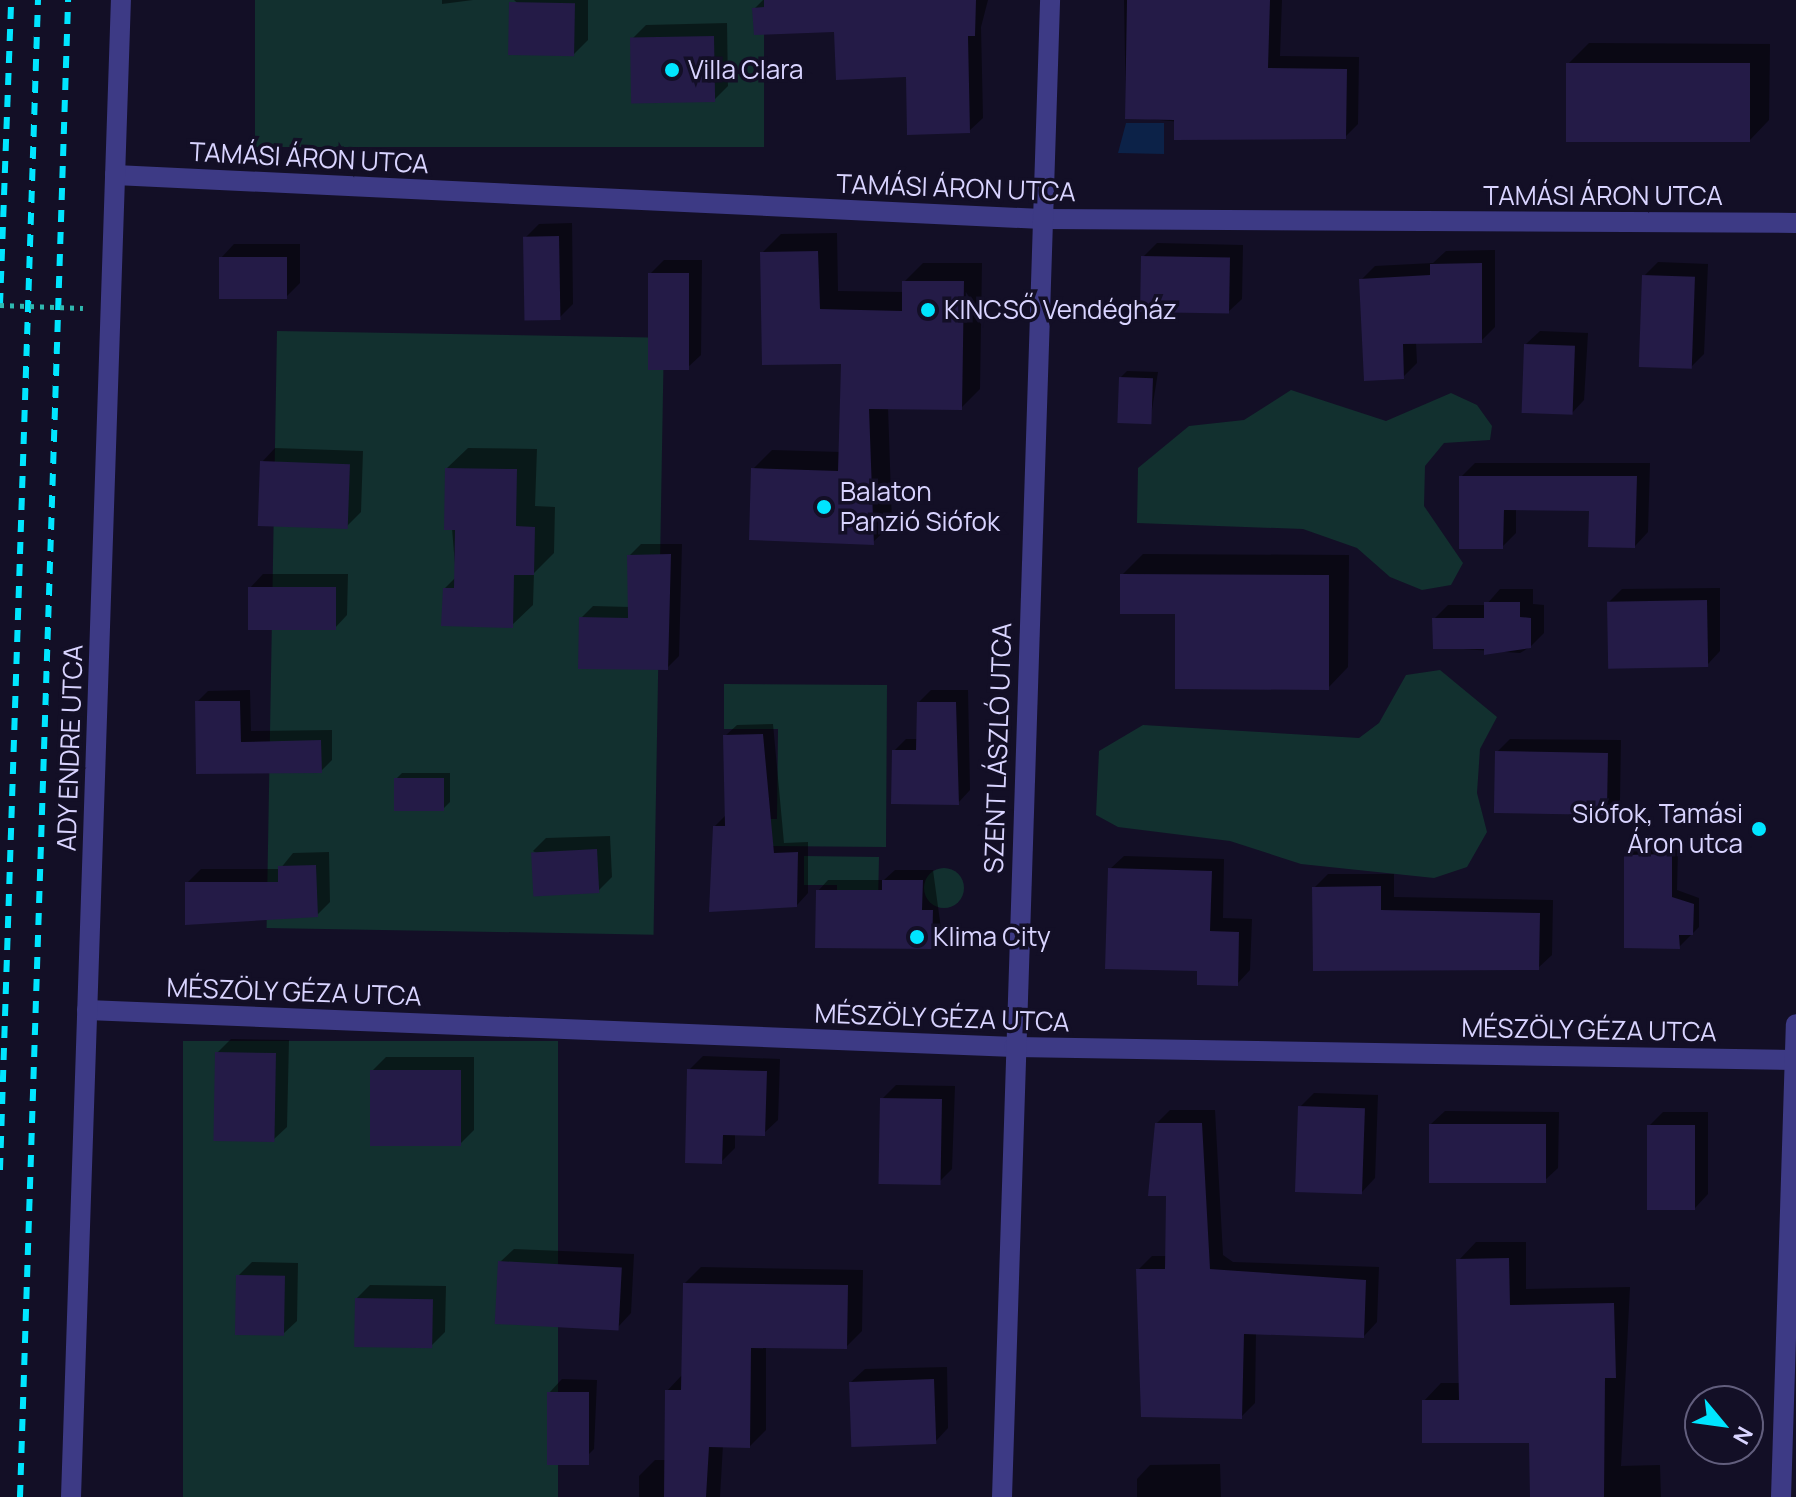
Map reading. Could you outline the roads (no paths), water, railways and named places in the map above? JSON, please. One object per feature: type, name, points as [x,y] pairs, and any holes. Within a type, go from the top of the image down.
[{"type":"street","name":"ADY ENDRE UTCA","points":[[71,1497],[121,0]]},
{"type":"street","name":"SZENT LÁSZLÓ UTCA","points":[[1002,1497],[1014,1047],[1050,0]]},
{"type":"street","name":"TAMÁSI ÁRON UTCA","points":[[115,175],[1042,219],[1796,223]]},
{"type":"street","name":"MÉSZÖLY GÉZA UTCA","points":[[87,1010],[1014,1047],[1795,1060]]},
{"type":"street","points":[[1781,1497],[1796,1024]]},
{"type":"water","points":[[1126,123],[1164,123],[1164,154],[1118,153]]},
{"type":"railway","points":[[0,305],[11,0]]},
{"type":"railway","points":[[0,1170],[38,0]]},
{"type":"railway","points":[[20,1497],[68,0]]},
{"type":"place","name":"Villa Clara","points":[[672,70]]},
{"type":"place","name":"KINCSŐ Vendégház","points":[[928,310]]},
{"type":"place","name":"Balaton Panzió Siófok","points":[[824,507]]},
{"type":"place","name":"Siófok, Tamási Áron utca","points":[[1759,829]]},
{"type":"place","name":"Klima City","points":[[917,937]]}]
